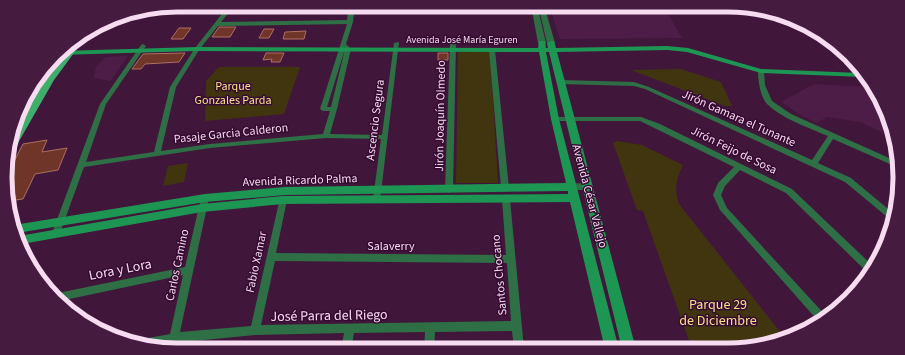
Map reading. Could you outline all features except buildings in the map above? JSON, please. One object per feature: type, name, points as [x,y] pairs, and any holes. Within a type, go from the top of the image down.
[{"type":"main road","name":"Avenida José María Eguren","points":[[552,46],[678,43],[703,48],[744,63],[760,67],[854,71]]},
{"type":"main road","name":"Avenida José María Eguren","points":[[72,50],[177,47],[397,46],[677,48],[708,55],[761,71],[857,75]]},
{"type":"main road","name":"Avenida José María Eguren","points":[[453,46],[492,50],[542,46]]},
{"type":"main road","name":"Avenida César Vallejo","points":[[542,46],[555,118],[611,343]]},
{"type":"main road","name":"Avenida César Vallejo","points":[[552,46],[627,343]]},
{"type":"main road","points":[[18,136],[64,56]]},
{"type":"main road","name":"Avenida Ricardo Palma","points":[[24,239],[204,203],[378,195],[449,190],[505,193]]},
{"type":"main road","name":"Avenida Ricardo Palma","points":[[21,229],[60,222],[285,192],[378,195],[574,192]]},
{"type":"street","points":[[157,153],[172,87],[199,47],[226,12]]},
{"type":"street","points":[[326,136],[334,109],[351,12]]},
{"type":"street","points":[[535,12],[542,46]]},
{"type":"street","points":[[542,12],[552,46]]},
{"type":"street","points":[[216,24],[350,22]]},
{"type":"street","name":"Ascencio Segura","points":[[378,195],[384,137],[397,46]]},
{"type":"street","name":"Jirón Joaquín Olmedo","points":[[449,190],[453,46]]},
{"type":"street","points":[[334,109],[323,109],[344,47]]},
{"type":"street","points":[[56,233],[103,104],[141,48]]},
{"type":"street","name":"Santos Chocano","points":[[492,50],[518,343]]},
{"type":"street","points":[[761,71],[762,85],[770,102],[789,116],[892,161]]},
{"type":"street","name":"Jirón Gamara el Tunante","points":[[560,82],[634,84],[647,88],[848,180],[889,214]]},
{"type":"street","points":[[39,88],[46,87]]},
{"type":"street","name":"Jirón Feijo de Sosa","points":[[555,118],[641,119],[788,191],[867,266]]},
{"type":"street","points":[[814,164],[832,135]]},
{"type":"street","name":"Pasaje Garcia Calderon","points":[[81,165],[210,146],[326,136],[384,137]]},
{"type":"street","points":[[739,166],[721,184],[717,195],[724,210],[819,315]]},
{"type":"street","name":"Avenida Ricardo Palma","points":[[574,192],[589,192]]},
{"type":"street","name":"Fabio Xamar","points":[[255,330],[283,200]]},
{"type":"street","name":"Carlos Camino","points":[[174,338],[204,203]]},
{"type":"street","name":"Salaverry","points":[[270,257],[511,259]]},
{"type":"street","name":"Lora y Lora","points":[[61,296],[189,270]]},
{"type":"street","name":"José Parra del Riego","points":[[155,342],[174,338],[255,330],[517,326]]},
{"type":"street","points":[[429,343],[430,327]]},
{"type":"street","points":[[347,343],[350,329]]},
{"type":"shaded area","points":[[551,12],[667,12],[682,38],[560,39]]},
{"type":"shaded area","points":[[128,56],[110,81],[94,78],[96,67],[106,57]]},
{"type":"shaded area","points":[[814,84],[865,87],[876,104],[887,135],[860,122],[827,117],[817,123],[802,116],[781,102]]},
{"type":"green space","points":[[458,52],[490,52],[498,183],[456,183]]},
{"type":"green space","name":"Parque Gonzales Parda","points":[[219,67],[300,67],[284,114],[205,121],[206,81]]},
{"type":"green space","points":[[681,69],[721,82],[732,106],[725,106],[631,70]]},
{"type":"green space","name":"Parque 29 de Diciembre","points":[[617,141],[642,145],[683,165],[676,184],[679,204],[782,334],[749,342],[690,343],[643,211],[637,210],[613,143]]},
{"type":"green space","points":[[188,163],[184,182],[163,186],[168,166]]}]
